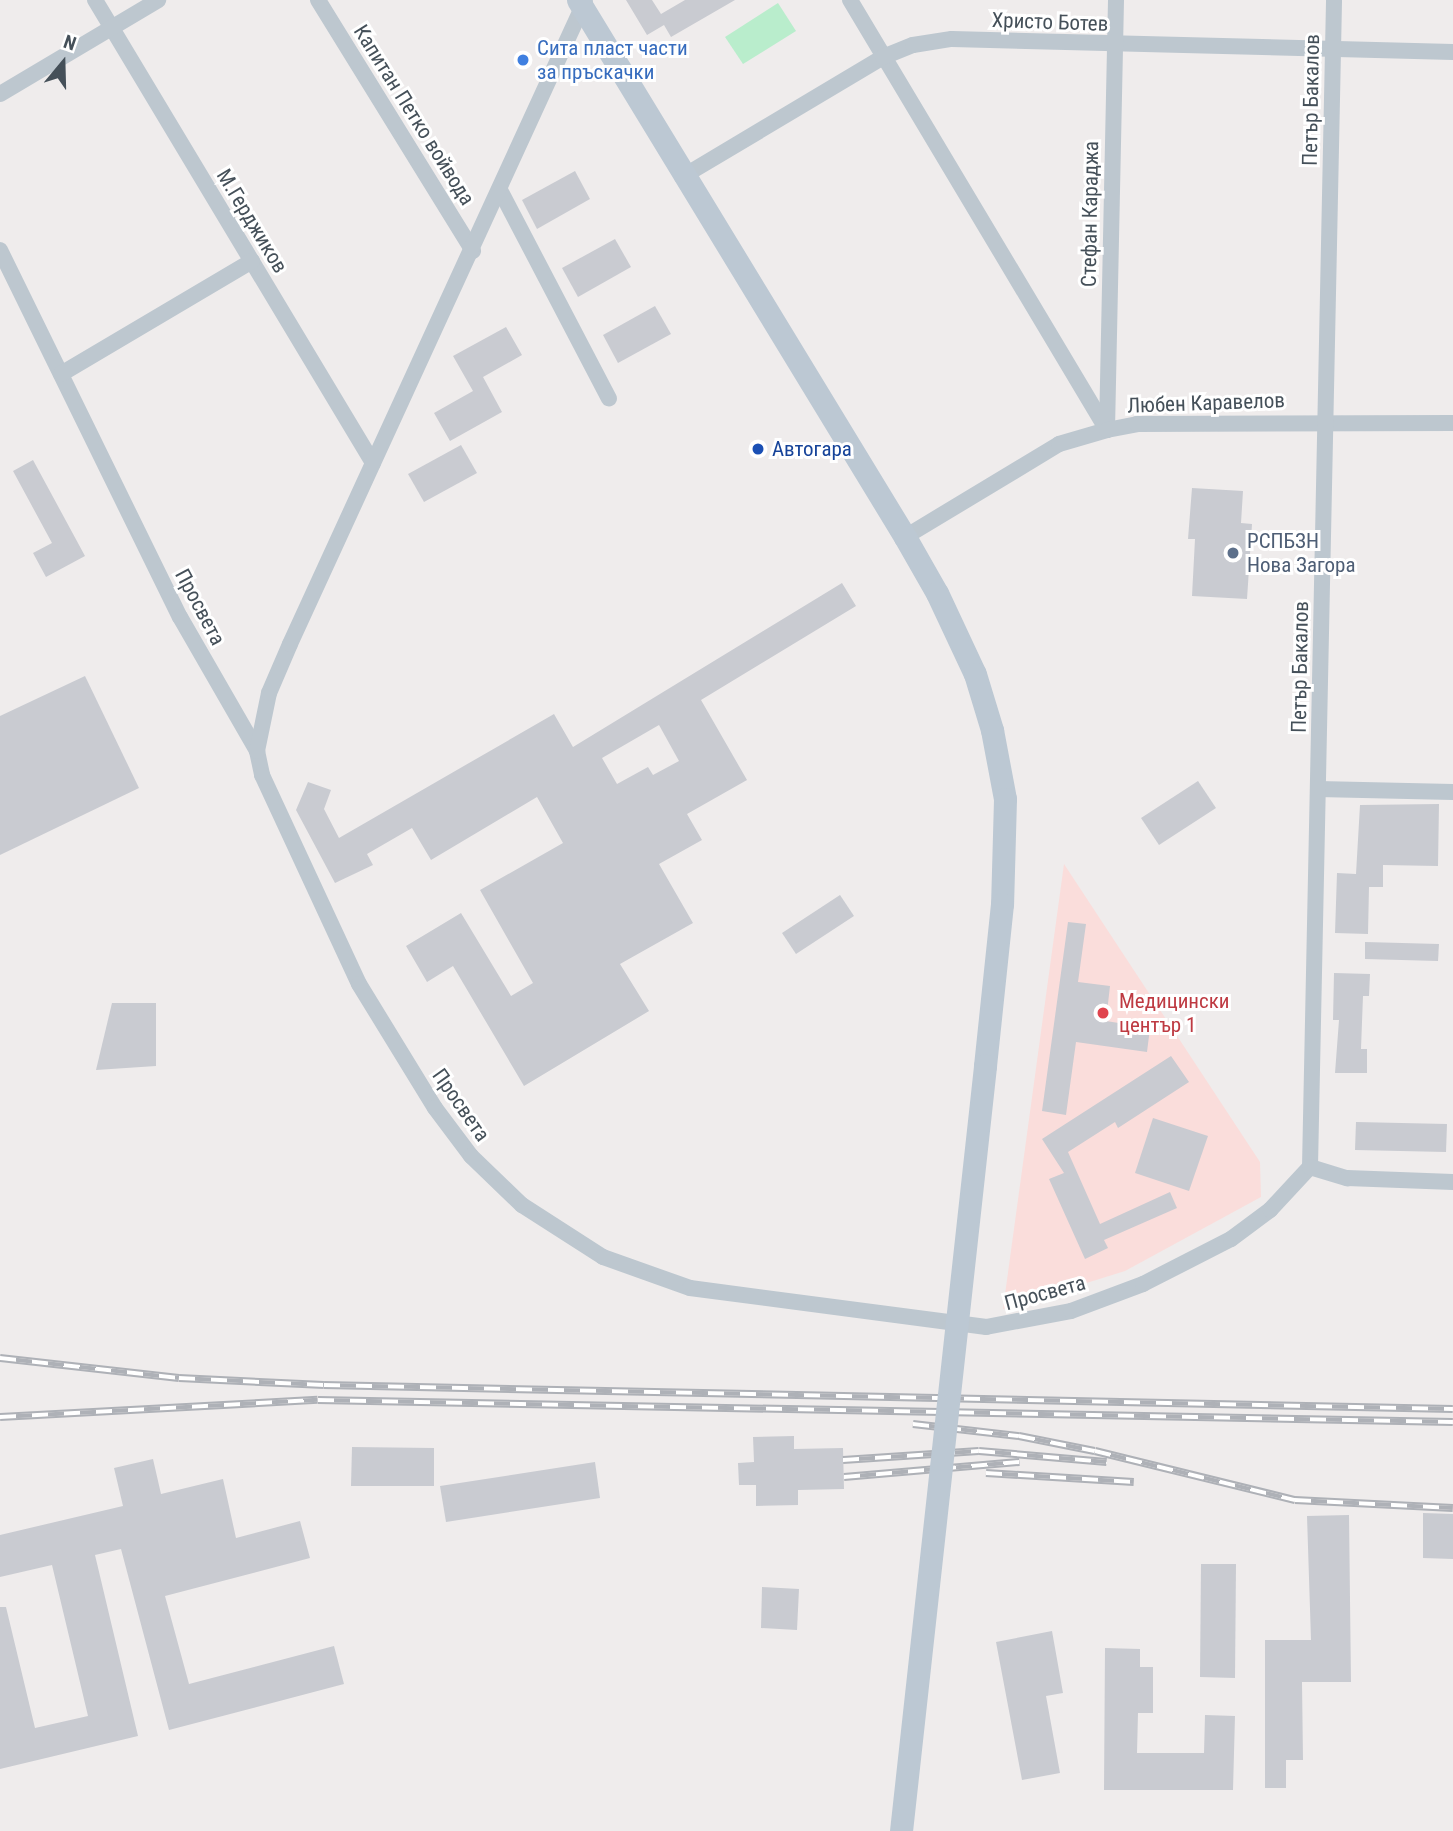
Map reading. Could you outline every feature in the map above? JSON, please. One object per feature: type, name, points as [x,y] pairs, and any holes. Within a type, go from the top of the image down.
[{"type":"main road","points":[[582,2],[682,177],[905,537],[975,674],[992,730],[1005,799],[1002,904],[901,1831]]},
{"type":"street","name":"М.Герджиков","points":[[94,0],[373,463]]},
{"type":"street","points":[[0,94],[158,0]]},
{"type":"street","name":"Капитан Петко войвода","points":[[318,0],[473,251]]},
{"type":"street","points":[[850,0],[1107,430]]},
{"type":"street","name":"Стефан Караджа","points":[[1107,430],[1116,0]]},
{"type":"street","name":"Петър Бакалов","points":[[1310,1167],[1334,0]]},
{"type":"street","points":[[257,751],[270,693],[373,463],[501,192],[582,2]]},
{"type":"street","name":"Христо Ботев","points":[[682,177],[883,57],[913,45],[952,39],[1453,52]]},
{"type":"street","points":[[501,192],[609,399]]},
{"type":"street","name":"Просвета","points":[[0,250],[180,617],[257,751],[262,775],[359,984],[442,1118],[471,1156],[522,1205],[603,1257],[690,1288],[986,1328],[1026,1323],[1143,1284],[1231,1239],[1270,1210],[1310,1167]]},
{"type":"street","points":[[61,374],[252,261]]},
{"type":"street","name":"Любен Каравелов","points":[[905,537],[1037,456],[1107,430],[1137,424],[1326,421],[1453,423]]},
{"type":"street","points":[[1318,789],[1453,792]]},
{"type":"street","points":[[1310,1167],[1347,1178],[1453,1182]]},
{"type":"shaded area","name":"Медицински център 1","points":[[1064,864],[1260,1162],[1261,1197],[1125,1271],[1003,1309]]},
{"type":"green space","points":[[778,3],[796,31],[743,64],[725,37]]},
{"type":"building","points":[[626,0],[652,0],[661,14],[685,0],[735,0],[671,37],[664,25],[647,35]]},
{"type":"building","points":[[575,171],[590,199],[537,229],[522,200]]},
{"type":"building","points":[[615,239],[631,267],[578,297],[562,268]]},
{"type":"building","points":[[655,306],[671,334],[618,363],[603,335]]},
{"type":"building","points":[[506,327],[522,355],[483,377],[502,412],[450,441],[434,413],[473,391],[453,356]]},
{"type":"building","points":[[461,445],[477,473],[424,502],[408,474]]},
{"type":"building","points":[[33,460],[85,556],[46,577],[33,553],[52,543],[13,471]]},
{"type":"building","name":"РСПБЗН Нова Загора","points":[[1192,488],[1243,491],[1241,523],[1252,524],[1247,599],[1192,596],[1195,539],[1188,539]]},
{"type":"building","points":[[842,583],[856,606],[701,700],[747,780],[687,814],[702,840],[659,864],[693,923],[620,964],[649,1011],[524,1086],[453,966],[427,982],[406,946],[461,913],[511,996],[533,983],[480,890],[563,843],[537,797],[431,860],[412,828],[367,854],[373,865],[335,883],[296,810],[308,782],[331,790],[324,809],[339,838],[554,714],[573,747]],"holes":[[[659,725],[679,761],[653,775],[648,767],[617,784],[602,758]]]},
{"type":"building","points":[[85,676],[139,788],[0,855],[0,716]]},
{"type":"building","points":[[1198,781],[1216,808],[1159,845],[1141,818]]},
{"type":"building","points":[[1439,804],[1438,866],[1383,865],[1383,887],[1369,887],[1368,934],[1335,933],[1337,873],[1356,874],[1360,805]]},
{"type":"building","points":[[840,895],[854,916],[796,954],[782,933]]},
{"type":"building","points":[[1068,922],[1086,924],[1078,982],[1110,986],[1106,1021],[1150,1028],[1147,1052],[1076,1042],[1066,1115],[1042,1111]]},
{"type":"building","points":[[1365,942],[1439,944],[1438,961],[1365,959]]},
{"type":"building","points":[[1334,973],[1370,974],[1369,996],[1363,996],[1361,1049],[1367,1049],[1367,1073],[1335,1073],[1339,1020],[1333,1020]]},
{"type":"building","points":[[112,1003],[156,1003],[156,1066],[96,1070]]},
{"type":"building","points":[[1171,1056],[1189,1082],[1118,1128],[1115,1122],[1068,1152],[1100,1224],[1170,1192],[1177,1208],[1104,1240],[1108,1248],[1085,1259],[1049,1179],[1064,1173],[1042,1139]]},
{"type":"building","points":[[1153,1118],[1208,1136],[1189,1191],[1135,1173]]},
{"type":"building","points":[[1356,1122],[1447,1124],[1446,1152],[1355,1150]]},
{"type":"building","points":[[794,1436],[794,1449],[843,1448],[844,1489],[798,1490],[798,1505],[756,1506],[756,1485],[739,1485],[738,1463],[754,1462],[753,1437]]},
{"type":"building","points":[[352,1447],[434,1448],[434,1486],[351,1486]]},
{"type":"building","points":[[153,1459],[161,1494],[223,1479],[236,1538],[300,1521],[310,1558],[165,1596],[189,1684],[334,1646],[344,1684],[169,1730],[121,1549],[95,1555],[138,1736],[0,1769],[0,1607],[6,1607],[35,1728],[88,1716],[52,1565],[0,1577],[0,1535],[123,1506],[114,1468]]},
{"type":"building","points":[[595,1462],[600,1498],[446,1522],[440,1486]]},
{"type":"building","points":[[1423,1513],[1453,1514],[1453,1559],[1423,1558]]},
{"type":"building","points":[[1349,1515],[1351,1682],[1302,1682],[1303,1760],[1286,1760],[1286,1788],[1265,1788],[1265,1640],[1311,1640],[1307,1516]]},
{"type":"building","points":[[1201,1564],[1236,1564],[1235,1678],[1200,1677]]},
{"type":"building","points":[[762,1587],[799,1589],[797,1630],[761,1628]]},
{"type":"building","points":[[1052,1631],[1063,1693],[1046,1696],[1060,1773],[1022,1780],[996,1642]]},
{"type":"building","points":[[1105,1648],[1140,1649],[1140,1667],[1153,1667],[1153,1713],[1138,1713],[1137,1753],[1204,1753],[1205,1715],[1235,1716],[1233,1790],[1104,1790]]},
{"type":"railway","points":[[0,1358],[179,1378],[324,1385],[1453,1409]]},
{"type":"railway","points":[[0,1417],[318,1400],[1453,1422]]},
{"type":"railway","points":[[913,1424],[1019,1436],[1095,1451],[1295,1500],[1453,1508]]},
{"type":"railway","points":[[843,1460],[979,1451],[1107,1462]]},
{"type":"railway","points":[[844,1477],[1019,1462]]},
{"type":"railway","points":[[986,1473],[1134,1482]]},
{"type":"place","name":"Сита пласт части за пръскачки","points":[[523,60]]},
{"type":"place","name":"Автогара","points":[[758,449]]},
{"type":"place","name":"РСПБЗН Нова Загора","points":[[1233,553]]},
{"type":"place","name":"Медицински център 1","points":[[1103,1013]]}]
